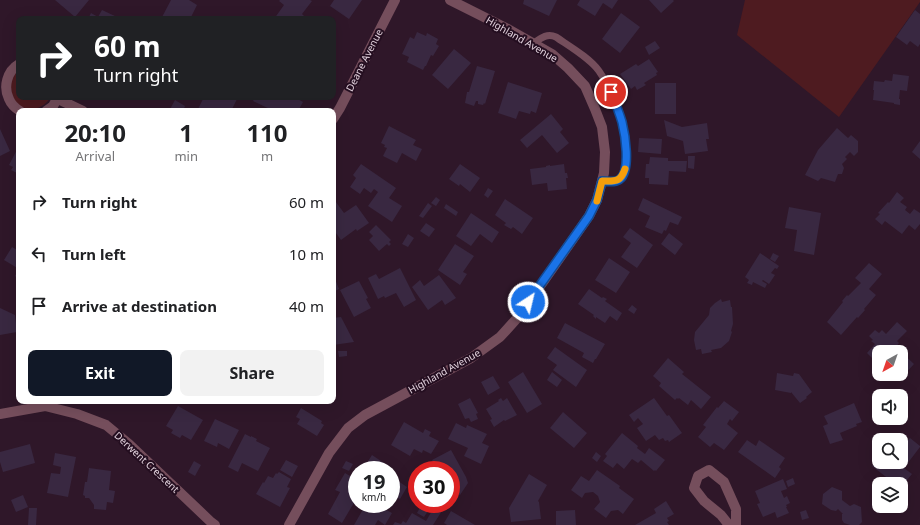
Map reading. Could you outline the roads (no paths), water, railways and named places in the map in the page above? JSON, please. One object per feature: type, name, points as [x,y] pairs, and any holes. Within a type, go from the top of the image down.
[{"type":"street","name":"Deane Avenue","points":[[336,114],[395,0]]},
{"type":"street","name":"Highland Avenue","points":[[289,525],[329,453],[348,428],[364,415],[471,358],[500,337],[520,315],[589,216],[597,200],[604,173],[605,152],[602,128],[585,86],[552,54],[508,28],[450,0]]},
{"type":"street","points":[[16,66],[6,81],[6,90],[8,99],[16,108]]},
{"type":"street","points":[[50,108],[57,100]]},
{"type":"street","points":[[62,100],[77,108]]},
{"type":"street","name":"Derwent Crescent","points":[[0,414],[45,406],[77,414],[106,425],[129,444],[215,525]]},
{"type":"street","points":[[729,525],[721,515],[704,501],[694,488],[698,476],[709,470],[724,482],[736,509],[736,525]]},
{"type":"lane","points":[[534,43],[544,36],[556,37],[586,58],[598,70],[611,92],[622,121],[626,148],[626,168],[620,180],[602,181]]}]
